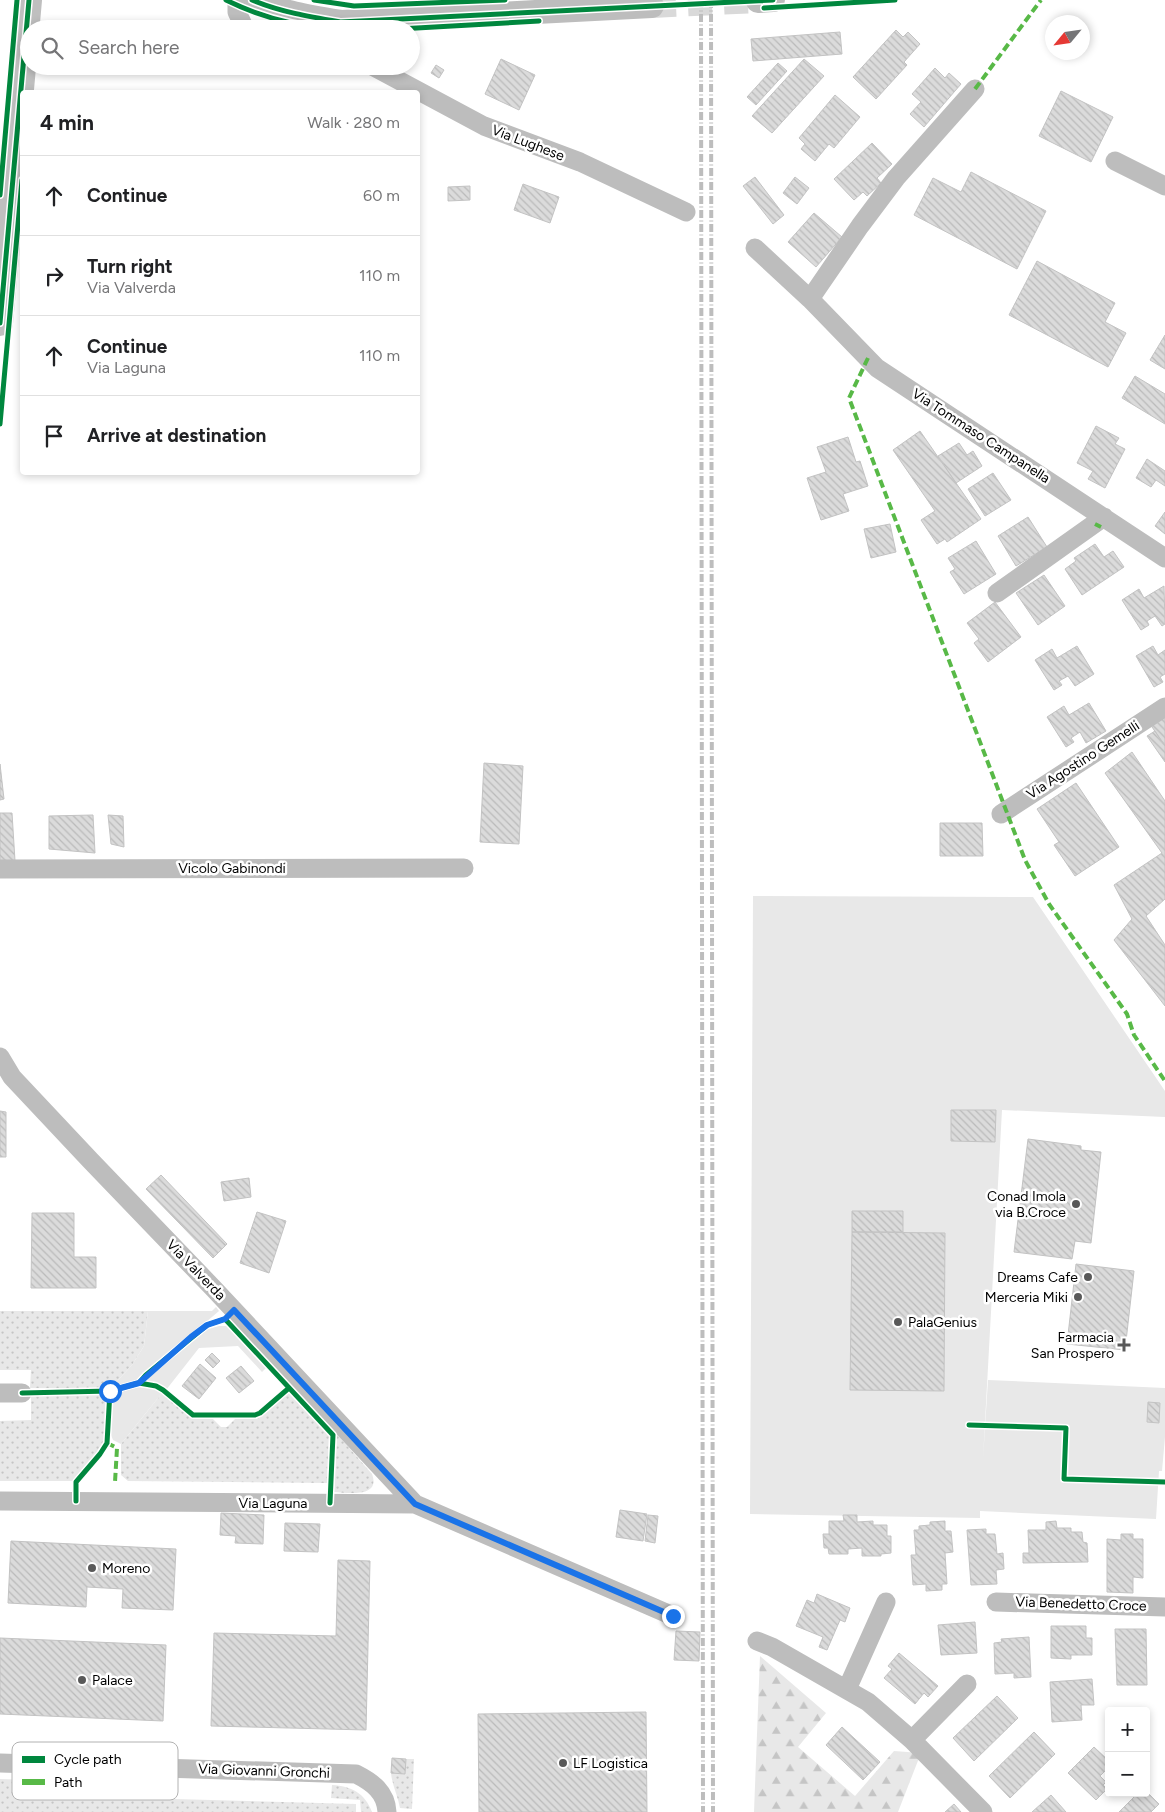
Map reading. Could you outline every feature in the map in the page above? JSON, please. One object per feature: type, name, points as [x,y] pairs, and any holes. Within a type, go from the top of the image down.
[{"type":"main road","points":[[27,20],[29,0]]},
{"type":"main road","points":[[21,90],[22,75]]},
{"type":"main road","points":[[0,323],[20,100]]},
{"type":"street","points":[[238,0],[237,12],[241,20]]},
{"type":"street","points":[[252,0],[266,6],[303,16],[328,20]]},
{"type":"street","points":[[380,20],[652,6]]},
{"type":"street","name":"Via Lughese","points":[[389,75],[417,90]]},
{"type":"street","points":[[810,299],[860,226],[896,178],[975,89]]},
{"type":"street","name":"Via Lughese","points":[[420,92],[484,126],[580,162],[686,212]]},
{"type":"street","points":[[1115,161],[1165,186]]},
{"type":"street","name":"Via Tommaso Campanella","points":[[755,248],[810,299],[877,368],[1165,558]]},
{"type":"street","points":[[997,593],[1104,517]]},
{"type":"street","name":"Via Agostino Gemelli","points":[[1002,814],[1165,706]]},
{"type":"street","name":"Vicolo Gabinondi","points":[[0,869],[464,868]]},
{"type":"street","name":"Via Valverda","points":[[0,1057],[18,1084],[214,1288],[415,1504]]},
{"type":"street","points":[[0,1393],[22,1393]]},
{"type":"street","name":"Via Laguna","points":[[0,1501],[415,1504],[673,1616]]},
{"type":"street","points":[[847,1689],[886,1602]]},
{"type":"street","name":"Via Benedetto Croce","points":[[996,1602],[1165,1607]]},
{"type":"street","points":[[756,1641],[772,1647],[868,1702],[912,1740],[983,1812]]},
{"type":"street","points":[[912,1740],[968,1684]]},
{"type":"street","name":"Via Giovanni Gronchi","points":[[178,1768],[356,1774],[372,1782],[377,1788],[382,1795],[387,1812]]},
{"type":"green space","points":[[753,896],[1033,897],[1165,1091],[1165,1117],[1002,1110],[983,1459],[988,1380],[1165,1388],[1165,1437],[1162,1471],[1159,1471],[1156,1519],[980,1511],[980,1518],[750,1514]]},
{"type":"green space","points":[[216,1307],[219,1311],[140,1378],[128,1385],[110,1389],[132,1365],[144,1346],[148,1311],[212,1311]]},
{"type":"green space","points":[[0,1311],[148,1311],[144,1346],[132,1365],[110,1389],[30,1388],[31,1370],[0,1370]]},
{"type":"green space","points":[[219,1326],[229,1326],[266,1368],[262,1372],[238,1346],[199,1348],[166,1390],[147,1380],[150,1375],[205,1330]]},
{"type":"green space","points":[[140,1387],[157,1389],[162,1393],[121,1444],[113,1440],[111,1435],[112,1399],[124,1391]]},
{"type":"green space","points":[[289,1392],[329,1436],[327,1483],[128,1481],[121,1475],[121,1444],[162,1393],[192,1417],[212,1418],[221,1427],[227,1427],[236,1418],[257,1419]]},
{"type":"green space","points":[[31,1394],[106,1394],[105,1439],[97,1453],[74,1481],[0,1481],[0,1421],[31,1420]]},
{"type":"green space","points":[[337,1434],[372,1474],[374,1482],[368,1491],[355,1493],[334,1492]]},
{"type":"green space","points":[[760,1656],[826,1713],[798,1747],[855,1796],[894,1751],[921,1753],[898,1812],[754,1812]]},
{"type":"green space","points":[[406,1759],[414,1759],[412,1809],[400,1808],[391,1773],[405,1774]]},
{"type":"green space","points":[[0,1779],[12,1779],[12,1800],[178,1799],[356,1804],[356,1812],[0,1812]]},
{"type":"green space","points":[[332,1785],[351,1789],[361,1795],[372,1812],[361,1812],[360,1800],[331,1798]]},
{"type":"building","points":[[896,30],[903,37],[908,32],[920,44],[904,62],[907,65],[876,99],[853,77]]},
{"type":"building","points":[[840,32],[842,54],[753,61],[751,39]]},
{"type":"building","points":[[501,59],[535,75],[519,110],[485,94]]},
{"type":"building","points":[[804,59],[824,76],[772,133],[752,116]]},
{"type":"building","points":[[778,63],[787,71],[756,105],[747,97]]},
{"type":"building","points":[[436,65],[444,70],[439,78],[431,73]]},
{"type":"building","points":[[935,68],[945,78],[949,73],[961,84],[924,127],[910,114],[921,102],[912,94]]},
{"type":"building","points":[[1061,91],[1113,117],[1091,162],[1039,136]]},
{"type":"building","points":[[835,95],[860,117],[834,148],[829,144],[815,161],[801,149],[805,144],[799,138]]},
{"type":"building","points":[[872,143],[892,164],[877,178],[881,183],[867,196],[863,192],[854,200],[834,179]]},
{"type":"building","points":[[971,172],[1046,211],[1017,269],[914,215],[933,178],[961,192]]},
{"type":"building","points":[[755,177],[784,215],[773,224],[743,186]]},
{"type":"building","points":[[795,177],[809,188],[797,204],[783,193]]},
{"type":"building","points":[[523,184],[559,197],[550,223],[514,210]]},
{"type":"building","points":[[470,186],[470,200],[448,201],[448,187]]},
{"type":"building","points":[[814,213],[842,237],[816,267],[788,242]]},
{"type":"building","points":[[1037,261],[1115,303],[1105,322],[1126,333],[1108,367],[1009,315]]},
{"type":"building","points":[[1165,335],[1165,369],[1150,360]]},
{"type":"building","points":[[1135,376],[1165,394],[1165,424],[1122,398]]},
{"type":"building","points":[[1096,426],[1119,438],[1115,444],[1125,449],[1105,488],[1088,479],[1093,471],[1077,463]]},
{"type":"building","points":[[920,431],[981,519],[947,542],[945,539],[937,544],[921,520],[935,511],[893,450]]},
{"type":"building","points":[[848,437],[856,462],[860,461],[868,486],[843,494],[849,511],[821,520],[807,478],[826,472],[817,447]]},
{"type":"building","points":[[959,443],[967,455],[973,451],[982,466],[956,483],[938,456]]},
{"type":"building","points":[[1147,459],[1165,471],[1165,486],[1156,480],[1151,487],[1136,478]]},
{"type":"building","points":[[993,473],[1011,500],[985,516],[968,489]]},
{"type":"building","points":[[1165,512],[1165,534],[1155,526]]},
{"type":"building","points":[[1028,517],[1047,547],[1016,566],[998,536]]},
{"type":"building","points":[[890,524],[896,552],[871,558],[864,529]]},
{"type":"building","points":[[976,541],[996,574],[964,594],[950,572],[955,569],[948,558]]},
{"type":"building","points":[[1095,544],[1104,557],[1113,551],[1124,567],[1082,595],[1065,569],[1076,561],[1074,558]]},
{"type":"building","points":[[1044,575],[1065,606],[1038,625],[1016,593]]},
{"type":"building","points":[[1164,586],[1165,624],[1162,626],[1155,616],[1147,621],[1149,625],[1141,630],[1122,600],[1139,589],[1144,598]]},
{"type":"building","points":[[995,602],[1021,637],[988,662],[974,643],[979,639],[967,623]]},
{"type":"building","points":[[1077,646],[1094,674],[1075,686],[1068,676],[1059,681],[1062,685],[1054,690],[1035,660],[1052,649],[1057,658]]},
{"type":"building","points":[[1153,646],[1158,655],[1165,650],[1165,674],[1160,677],[1163,682],[1154,687],[1136,656]]},
{"type":"building","points":[[1089,703],[1106,731],[1086,743],[1080,732],[1071,738],[1074,742],[1066,747],[1047,717],[1064,706],[1069,715]]},
{"type":"building","points":[[1165,714],[1165,746],[1150,724]]},
{"type":"building","points":[[1155,731],[1165,746],[1165,762],[1147,736]]},
{"type":"building","points":[[1132,752],[1165,801],[1165,899],[1146,916],[1165,945],[1165,1006],[1114,940],[1132,919],[1114,885],[1162,853],[1105,773]]},
{"type":"building","points":[[484,763],[523,766],[519,844],[480,842]]},
{"type":"building","points":[[0,764],[4,799],[0,800]]},
{"type":"building","points":[[1076,783],[1119,847],[1075,876],[1054,845],[1059,842],[1037,809]]},
{"type":"building","points":[[0,813],[12,813],[15,861],[0,862]]},
{"type":"building","points":[[93,815],[95,853],[49,849],[49,816]]},
{"type":"building","points":[[108,815],[123,816],[124,847],[111,844]]},
{"type":"building","points":[[940,823],[982,823],[983,856],[940,856]]},
{"type":"building","points":[[951,1110],[996,1110],[995,1142],[951,1141]]},
{"type":"building","points":[[0,1111],[6,1112],[6,1157],[0,1157]]},
{"type":"building","points":[[1028,1139],[1081,1146],[1081,1150],[1101,1152],[1091,1243],[1075,1241],[1072,1259],[1014,1252]]},
{"type":"building","points":[[161,1175],[227,1244],[213,1258],[146,1189]]},
{"type":"building","points":[[249,1178],[251,1197],[224,1201],[221,1182]]},
{"type":"building","points":[[852,1211],[903,1211],[903,1232],[852,1232]]},
{"type":"building","points":[[257,1212],[286,1221],[269,1273],[240,1263]]},
{"type":"building","points":[[32,1213],[74,1213],[74,1257],[96,1257],[96,1288],[31,1288]]},
{"type":"building","name":"PalaGenius","points":[[852,1232],[945,1233],[944,1391],[850,1390]]},
{"type":"building","points":[[1076,1264],[1134,1271],[1125,1350],[1067,1344]]},
{"type":"building","points":[[212,1353],[220,1361],[213,1368],[205,1360]]},
{"type":"building","points":[[200,1364],[216,1378],[199,1399],[182,1386]]},
{"type":"building","points":[[241,1366],[254,1381],[239,1393],[226,1378]]},
{"type":"building","points":[[1148,1402],[1160,1403],[1159,1423],[1147,1422]]},
{"type":"building","points":[[620,1510],[647,1514],[643,1541],[616,1537]]},
{"type":"building","points":[[221,1513],[264,1515],[263,1544],[235,1543],[236,1536],[220,1535]]},
{"type":"building","points":[[648,1515],[658,1516],[655,1543],[645,1541]]},
{"type":"building","points":[[843,1515],[857,1515],[857,1522],[873,1521],[873,1525],[887,1525],[887,1536],[891,1536],[891,1553],[881,1554],[881,1556],[862,1556],[862,1548],[848,1549],[848,1554],[829,1554],[828,1548],[824,1548],[823,1534],[829,1534],[829,1521],[844,1521]]},
{"type":"building","points":[[945,1521],[945,1531],[951,1531],[953,1552],[945,1553],[947,1584],[942,1584],[942,1590],[926,1591],[926,1584],[913,1585],[911,1555],[916,1555],[914,1530],[919,1530],[919,1526],[930,1525],[930,1522]]},
{"type":"building","points":[[1056,1521],[1057,1528],[1071,1528],[1071,1532],[1082,1532],[1083,1542],[1087,1543],[1088,1562],[1023,1563],[1023,1553],[1029,1553],[1028,1530],[1046,1530],[1046,1522]]},
{"type":"building","points":[[285,1523],[320,1524],[318,1552],[284,1551]]},
{"type":"building","points":[[986,1529],[986,1534],[995,1534],[997,1554],[1003,1553],[1004,1569],[996,1570],[997,1584],[971,1585],[967,1530]]},
{"type":"building","points":[[1121,1534],[1133,1534],[1133,1539],[1143,1539],[1143,1578],[1133,1577],[1133,1593],[1107,1592],[1107,1539],[1121,1540]]},
{"type":"building","name":"Moreno","points":[[11,1541],[176,1549],[173,1610],[122,1608],[123,1589],[87,1587],[86,1607],[8,1603]]},
{"type":"building","points":[[338,1560],[370,1561],[366,1730],[211,1726],[214,1633],[336,1636]]},
{"type":"building","points":[[817,1594],[850,1608],[845,1622],[840,1620],[827,1650],[819,1647],[823,1637],[796,1626],[807,1600],[814,1603]]},
{"type":"building","points":[[975,1622],[977,1653],[941,1655],[938,1625]]},
{"type":"building","points":[[1051,1626],[1086,1626],[1086,1638],[1092,1638],[1092,1655],[1071,1655],[1071,1659],[1051,1658]]},
{"type":"building","points":[[1115,1629],[1146,1629],[1147,1685],[1117,1685]]},
{"type":"building","points":[[676,1631],[700,1632],[699,1661],[674,1660]]},
{"type":"building","points":[[1029,1637],[1031,1677],[1014,1678],[1014,1673],[995,1674],[994,1643],[1002,1642],[1001,1639]]},
{"type":"building","name":"Palace","points":[[0,1638],[166,1645],[163,1721],[0,1714]]},
{"type":"building","points":[[899,1653],[938,1686],[928,1697],[924,1693],[915,1704],[884,1678],[892,1669],[888,1666]]},
{"type":"building","points":[[1092,1679],[1094,1705],[1081,1705],[1082,1720],[1052,1722],[1050,1682]]},
{"type":"building","points":[[997,1696],[1018,1718],[974,1761],[953,1738]]},
{"type":"building","name":"LF Logistica","points":[[646,1712],[647,1812],[479,1812],[478,1714]]},
{"type":"building","points":[[842,1727],[880,1762],[863,1780],[826,1745]]},
{"type":"building","points":[[1034,1732],[1055,1754],[1010,1798],[989,1776]]},
{"type":"building","points":[[1094,1747],[1105,1757],[1105,1771],[1100,1776],[1105,1781],[1103,1785],[1105,1791],[1096,1800],[1068,1773]]},
{"type":"building","points":[[392,1758],[406,1759],[405,1774],[391,1773]]},
{"type":"building","points":[[1051,1795],[1066,1812],[1032,1812]]},
{"type":"building","points":[[1150,1795],[1159,1804],[1151,1812],[1119,1812],[1134,1797],[1150,1797]]},
{"type":"building","points":[[954,1804],[961,1812],[945,1812]]},
{"type":"tunnel","points":[[652,6],[758,1]]},
{"type":"railway","points":[[701,0],[703,1812]]},
{"type":"railway","points":[[711,0],[713,1812]]},
{"type":"marked path","points":[[975,89],[1041,0]]},
{"type":"marked path","points":[[868,358],[849,398],[1025,860],[1049,904],[1127,1014],[1134,1035],[1165,1081]]},
{"type":"marked path","points":[[1095,524],[1101,527]]},
{"type":"marked path","points":[[107,1443],[117,1448],[115,1482]]},
{"type":"cycle path","points":[[0,195],[17,0]]},
{"type":"cycle path","points":[[27,20],[29,0]]},
{"type":"cycle path","points":[[226,0],[251,11],[282,20]]},
{"type":"cycle path","points":[[252,0],[285,11],[330,20]]},
{"type":"cycle path","points":[[314,0],[354,6],[505,0]]},
{"type":"cycle path","points":[[380,20],[773,0]]},
{"type":"cycle path","points":[[764,8],[895,0]]},
{"type":"cycle path","points":[[420,28],[539,21]]},
{"type":"cycle path","points":[[21,90],[22,75]]},
{"type":"cycle path","points":[[0,323],[20,100]]},
{"type":"cycle path","points":[[0,424],[20,202]]},
{"type":"cycle path","points":[[22,1393],[110,1391],[139,1383],[146,1375],[207,1325],[225,1319],[333,1435],[330,1503]]},
{"type":"cycle path","points":[[139,1383],[156,1386],[163,1390],[193,1415],[255,1415],[260,1413],[289,1388]]},
{"type":"cycle path","points":[[76,1501],[76,1482],[107,1443],[110,1391]]},
{"type":"cycle path","points":[[969,1425],[1066,1428],[1064,1479],[1165,1482]]},
{"type":"place","name":"Conad Imola via B.Croce","points":[[1076,1204]]},
{"type":"place","name":"Dreams Cafe","points":[[1088,1277]]},
{"type":"place","name":"Merceria Miki","points":[[1078,1297]]},
{"type":"place","name":"PalaGenius","points":[[898,1322]]},
{"type":"place","name":"Farmacia San Prospero","points":[[1124,1345]]},
{"type":"place","name":"Moreno","points":[[92,1568]]},
{"type":"place","name":"Palace","points":[[82,1680]]},
{"type":"place","name":"LF Logistica","points":[[563,1763]]},
{"type":"route","points":[[110,1391],[139,1383],[191,1337],[207,1325],[225,1319],[234,1310],[415,1504],[673,1616]]}]
